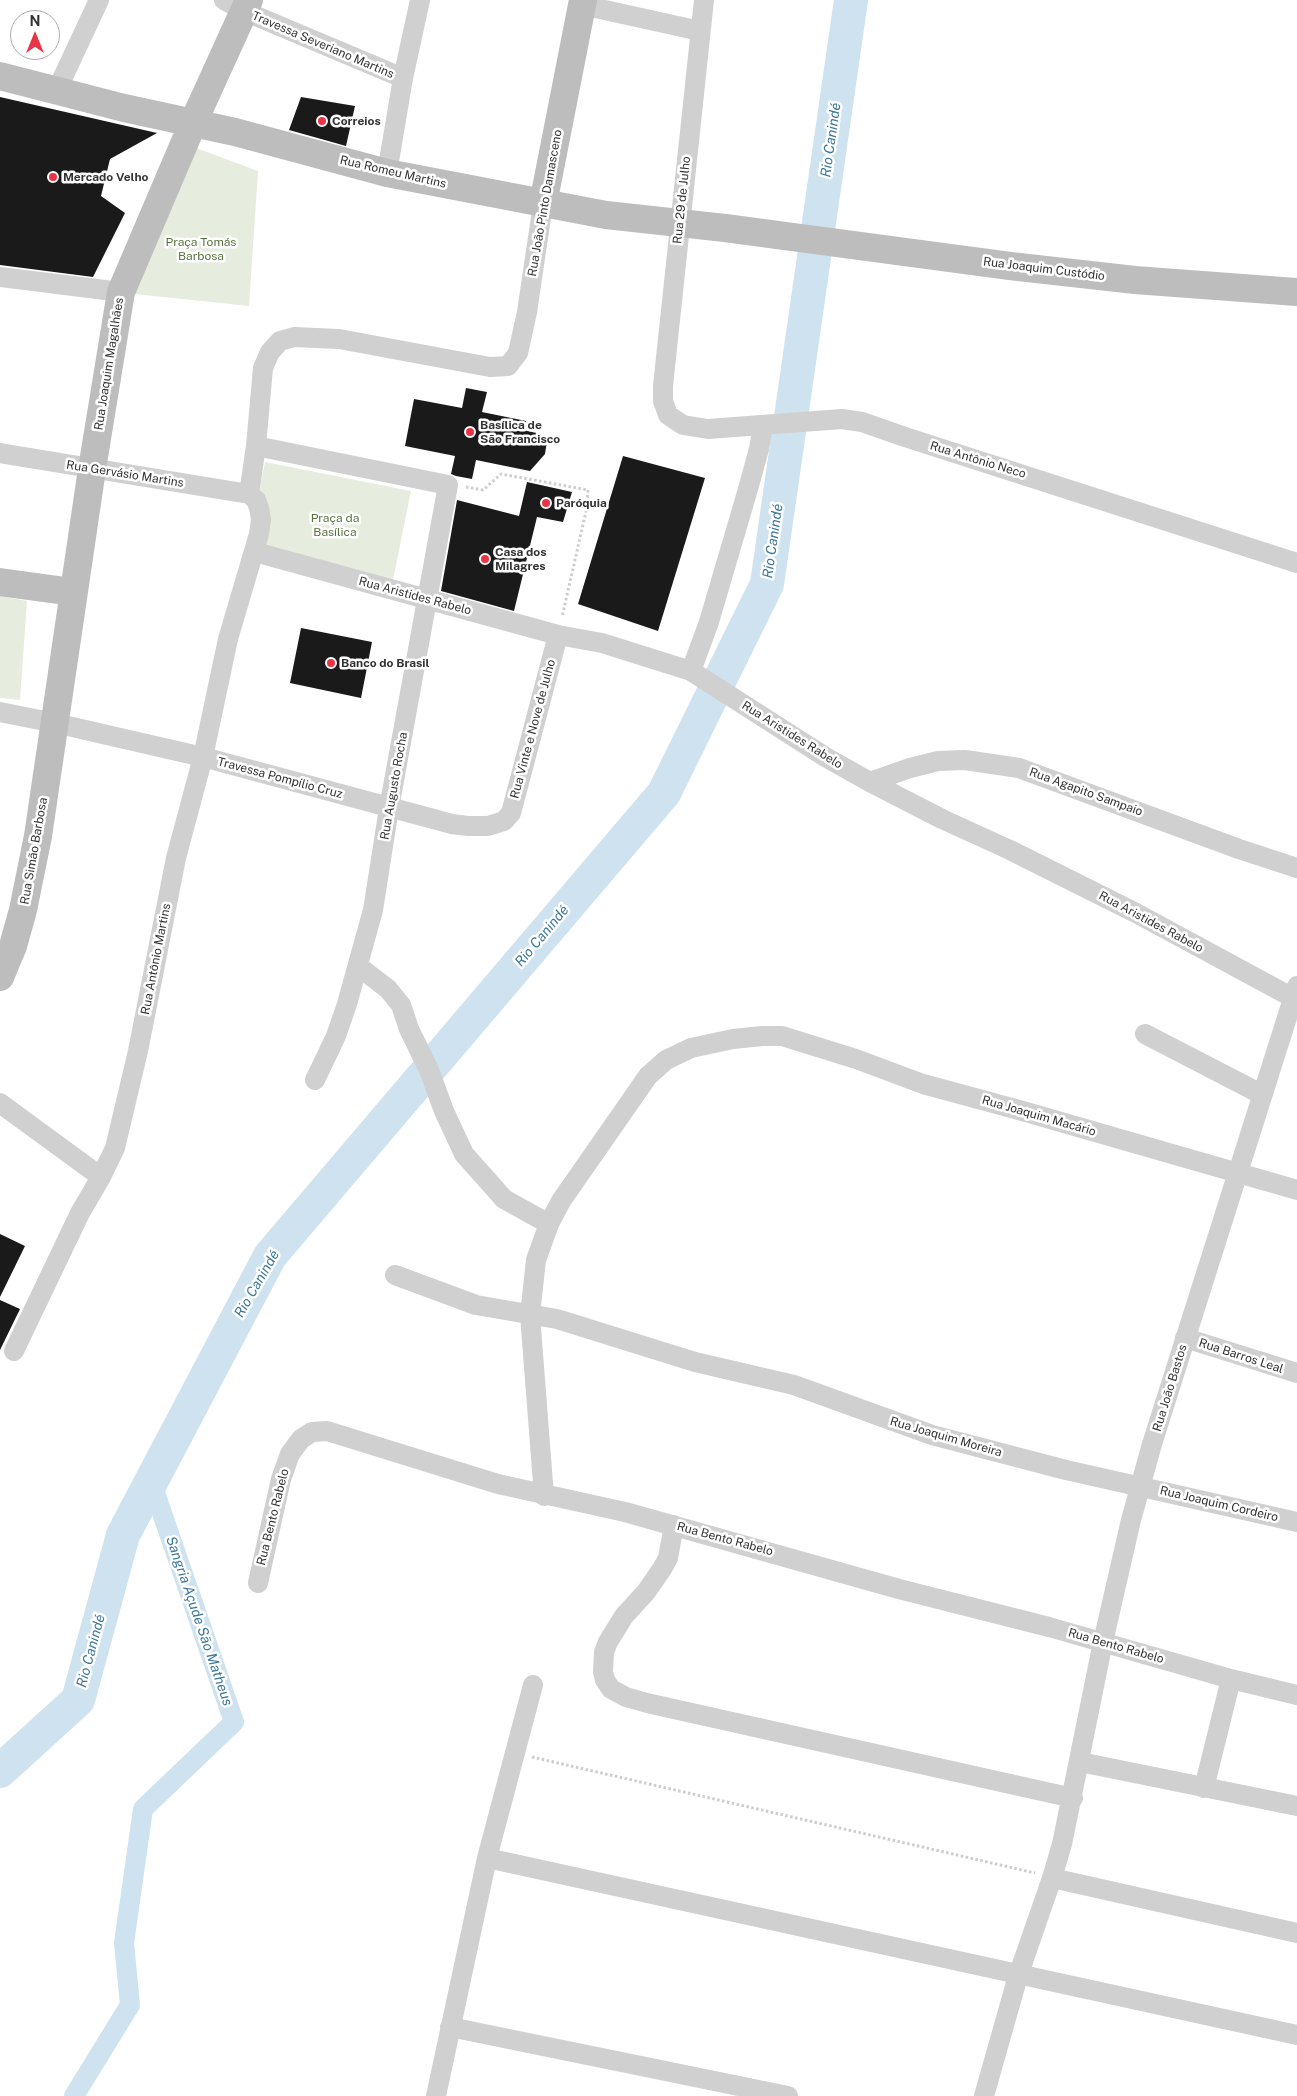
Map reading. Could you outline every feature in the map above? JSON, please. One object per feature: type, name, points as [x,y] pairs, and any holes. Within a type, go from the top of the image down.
[{"type":"main road","name":"Rua João Pinto Damasceno","points":[[543,204],[582,2]]},
{"type":"main road","name":"Rua Joaquim Magalhães","points":[[55,723],[73,592],[121,292],[193,123],[239,4]]},
{"type":"main road","name":"Rua Romeu Martins","points":[[0,76],[124,108],[301,149],[387,173],[606,215],[792,238]]},
{"type":"main road","name":"Rua Joaquim Custódio","points":[[792,238],[1135,280],[1297,292]]},
{"type":"main road","points":[[0,582],[73,592]]},
{"type":"main road","name":"Rua Simão Barbosa","points":[[0,977],[13,946],[23,910],[38,836],[55,723]]},
{"type":"street","points":[[57,90],[99,0]]},
{"type":"street","points":[[387,173],[403,78],[420,0]]},
{"type":"street","name":"Rua 29 de Julho","points":[[663,400],[702,0]]},
{"type":"street","points":[[582,2],[700,32]]},
{"type":"street","name":"Travessa Severiano Martins","points":[[239,4],[403,78]]},
{"type":"street","name":"Rua João Pinto Damasceno","points":[[256,446],[262,368],[270,352],[280,341],[294,337],[338,339],[471,364],[490,367],[508,366],[518,353],[543,204]]},
{"type":"street","points":[[0,277],[121,292]]},
{"type":"street","name":"Rua Antônio Neco","points":[[663,400],[668,415],[683,425],[708,429],[834,420],[862,422],[1297,563]]},
{"type":"street","points":[[698,676],[709,622],[750,481],[769,425]]},
{"type":"street","points":[[249,494],[256,446],[448,485]]},
{"type":"street","name":"Rua Gervásio Martins","points":[[0,453],[249,494]]},
{"type":"street","name":"Rua Augusto Rocha","points":[[315,1080],[336,1036],[373,910],[389,808],[448,485]]},
{"type":"street","name":"Rua Antônio Martins","points":[[14,1351],[80,1213],[101,1177],[114,1148],[129,1091],[176,858],[203,758],[228,639],[255,552],[261,519],[256,500],[249,494]]},
{"type":"street","name":"Rua Aristides Rabelo","points":[[255,552],[558,635],[602,643],[698,676],[827,758],[870,782],[1296,994]]},
{"type":"street","name":"Rua Vinte e Nove de Julho","points":[[504,821],[511,813],[558,635]]},
{"type":"street","name":"Travessa Pompílio Cruz","points":[[0,712],[203,758],[389,808],[468,826],[488,826],[504,821]]},
{"type":"street","name":"Rua Agapito Sampaio","points":[[870,782],[910,768],[938,761],[965,760],[1019,768],[1238,849],[1297,868]]},
{"type":"street","points":[[358,966],[388,989],[401,1005],[409,1029],[429,1070],[444,1111],[464,1154],[504,1198],[548,1224]]},
{"type":"street","name":"Rua João Bastos","points":[[984,2096],[1018,1976],[1052,1878],[1080,1762],[1103,1642],[1140,1487],[1236,1174],[1296,994]]},
{"type":"street","points":[[1146,1034],[1262,1094]]},
{"type":"street","name":"Rua Joaquim Macário","points":[[544,1496],[530,1315],[536,1260],[548,1224],[561,1201],[648,1076],[666,1060],[691,1048],[734,1039],[782,1036],[856,1059],[923,1084],[1297,1190]]},
{"type":"street","points":[[0,1103],[101,1177]]},
{"type":"street","name":"Rua Joaquim Moreira","points":[[395,1275],[476,1305],[557,1319],[695,1362],[794,1386],[932,1435],[1140,1487]]},
{"type":"street","name":"Rua Barros Leal","points":[[1186,1338],[1297,1374]]},
{"type":"street","name":"Rua Bento Rabelo","points":[[258,1583],[284,1471],[290,1454],[301,1439],[312,1432],[327,1431],[498,1484],[544,1496],[626,1512],[899,1588],[1103,1642],[1231,1679],[1297,1695]]},
{"type":"street","name":"Rua Joaquim Cordeiro","points":[[1140,1487],[1297,1522]]},
{"type":"street","points":[[674,1525],[670,1550],[662,1569],[646,1592],[624,1616],[604,1652],[602,1672],[611,1689],[626,1697],[647,1703],[1072,1798]]},
{"type":"street","points":[[1204,1788],[1231,1679]]},
{"type":"street","points":[[436,2096],[486,1858],[533,1685]]},
{"type":"street","points":[[1080,1762],[1297,1806]]},
{"type":"street","points":[[486,1858],[1018,1976],[1297,2035]]},
{"type":"street","points":[[1052,1878],[1297,1933]]},
{"type":"street","points":[[450,2026],[788,2096]]},
{"type":"path","points":[[448,485],[483,490],[501,474],[588,490],[587,507],[558,635]]},
{"type":"path","points":[[514,1753],[1052,1878]]},
{"type":"green space","name":"Praça Tomás Barbosa","points":[[188,145],[258,171],[249,306],[126,293]]},
{"type":"green space","name":"Praça da Basílica","points":[[265,462],[411,491],[392,585],[246,556]]},
{"type":"green space","points":[[0,596],[27,601],[20,700],[0,698]]},
{"type":"building","name":"Mercado Velho","points":[[0,97],[157,133],[110,159],[101,196],[125,213],[93,277],[0,265]]},
{"type":"building","name":"Correios","points":[[301,97],[355,106],[346,146],[289,130]]},
{"type":"building","name":"Basílica de São Francisco","points":[[466,388],[487,392],[482,412],[526,421],[523,430],[541,434],[547,441],[545,454],[530,471],[476,460],[472,479],[456,476],[451,474],[455,456],[405,446],[414,399],[462,408]]},
{"type":"building","points":[[623,456],[705,478],[658,631],[578,604]]},
{"type":"building","name":"Casa dos Milagres","points":[[527,482],[572,492],[563,522],[537,517],[514,611],[441,591],[457,500],[519,516]]},
{"type":"building","name":"Banco do Brasil","points":[[301,628],[372,642],[361,698],[290,683]]},
{"type":"building","points":[[0,1234],[25,1246],[0,1297]]},
{"type":"building","points":[[0,1300],[20,1309],[0,1350]]},
{"type":"waterway","name":"Rio Canindé","points":[[0,1771],[78,1700],[123,1535],[270,1256],[664,793],[767,584],[851,0]]},
{"type":"waterway","name":"Sangria Açude São Matheus","points":[[74,2096],[130,2005],[124,1943],[143,1809],[234,1722],[151,1481]]},
{"type":"place","name":"Correios","points":[[322,121]]},
{"type":"place","name":"Mercado Velho","points":[[53,177]]},
{"type":"place","name":"Basílica de São Francisco","points":[[470,432]]},
{"type":"place","name":"Paróquia","points":[[546,503]]},
{"type":"place","name":"Casa dos Milagres","points":[[485,559]]},
{"type":"place","name":"Banco do Brasil","points":[[331,663]]}]
